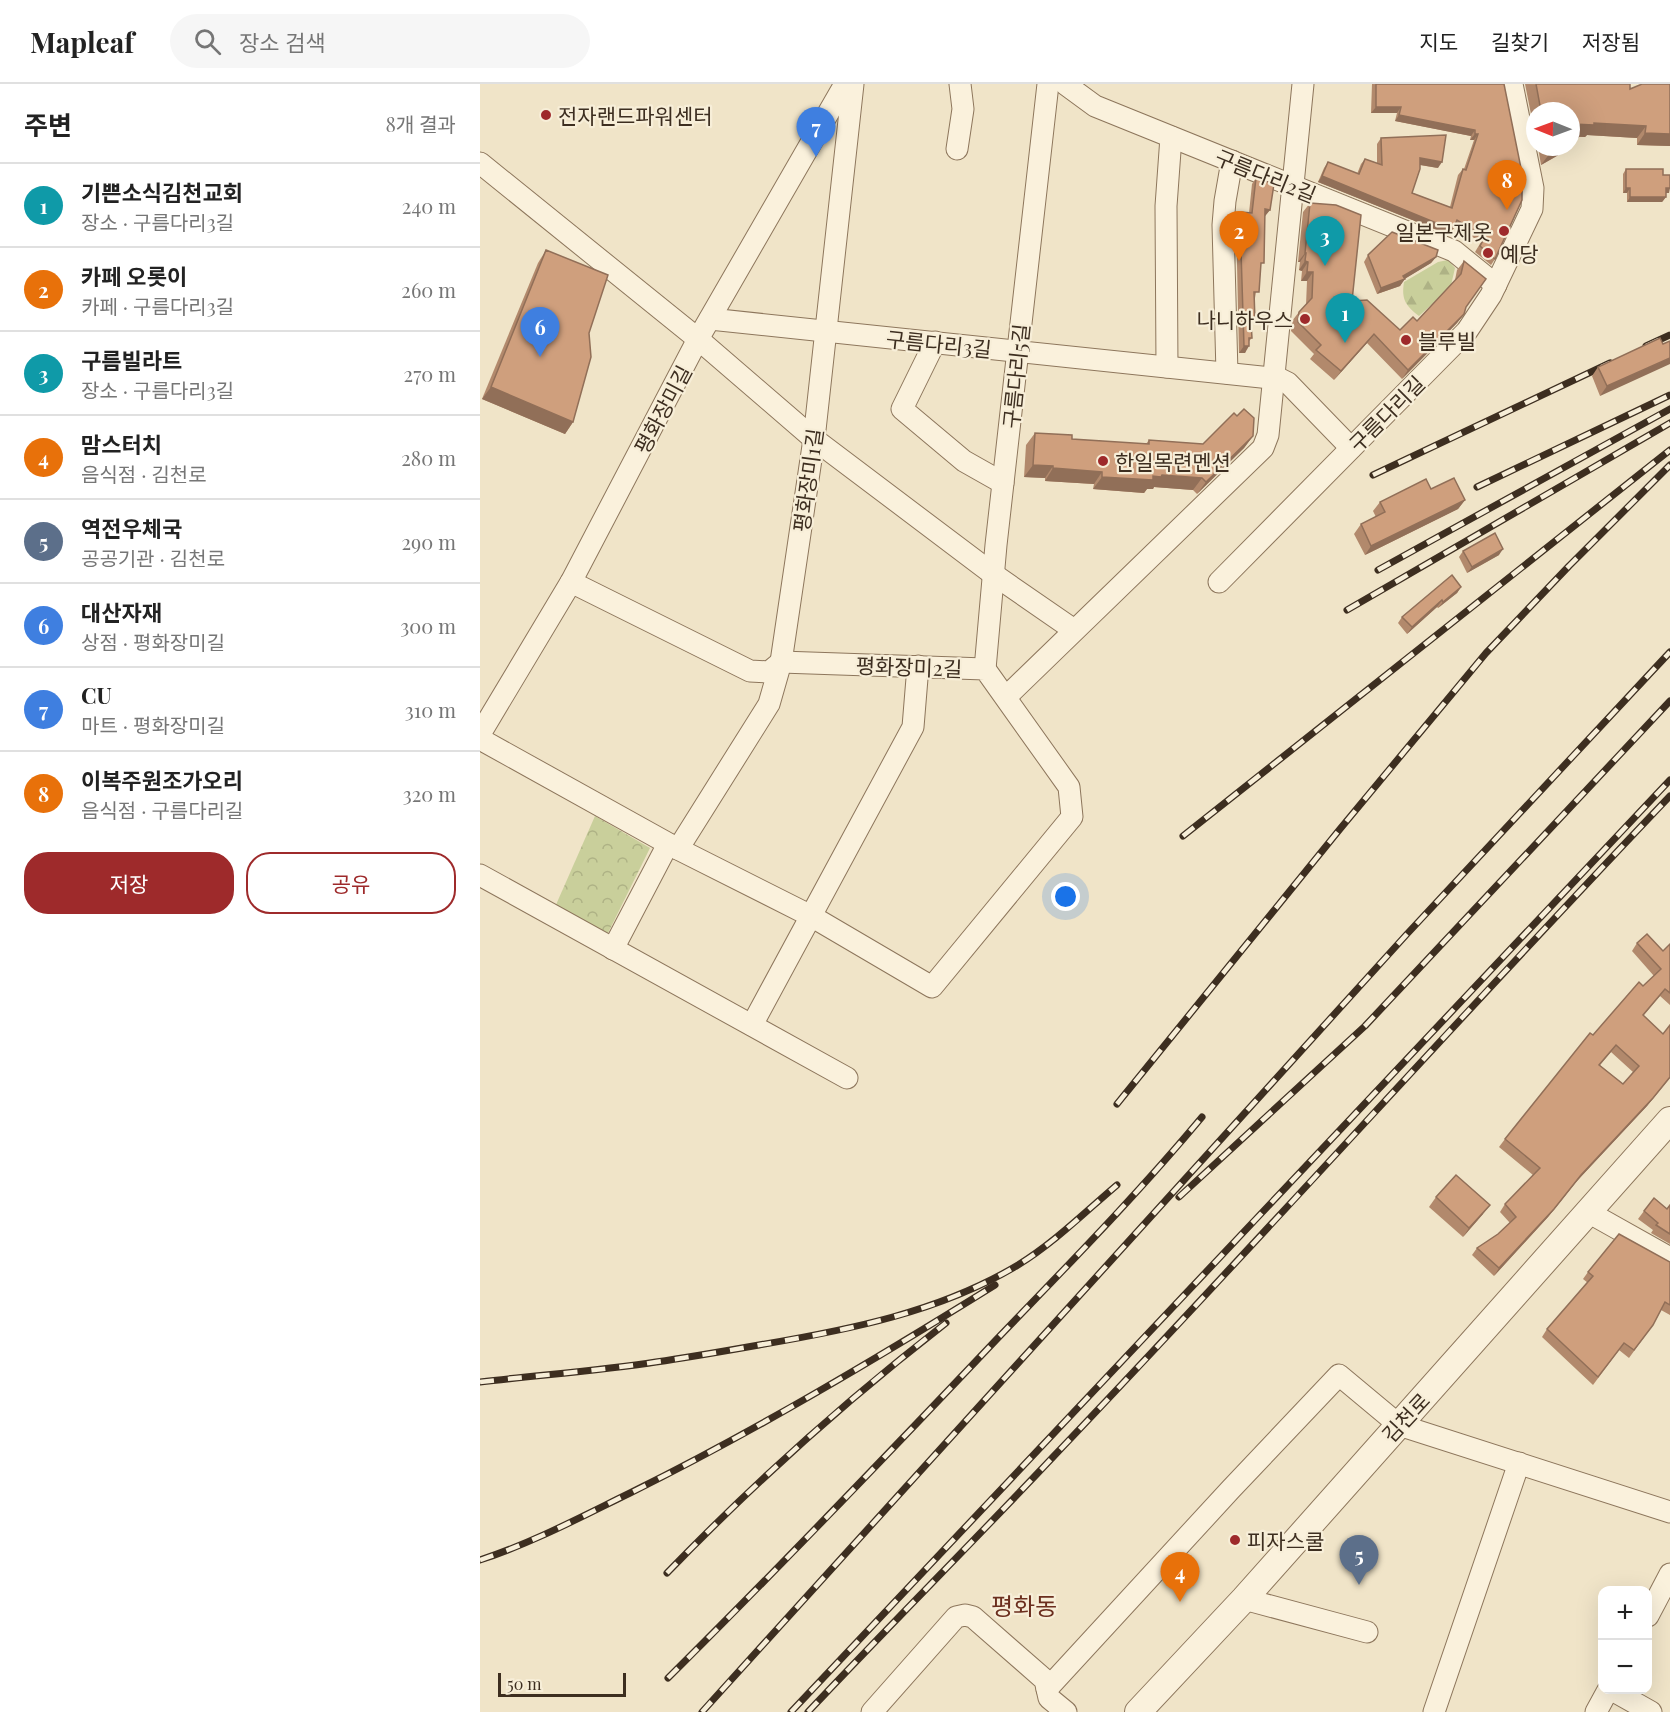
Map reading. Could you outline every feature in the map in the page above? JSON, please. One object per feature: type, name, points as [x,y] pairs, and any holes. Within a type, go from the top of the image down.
[{"type":"street","name":"평화장미길","points":[[480,734],[571,582],[698,339],[845,84]]},
{"type":"street","name":"평화장미1길","points":[[613,949],[673,847],[769,705],[782,662],[814,439],[853,84]]},
{"type":"street","points":[[957,149],[963,110],[960,84]]},
{"type":"street","name":"구름다리5길","points":[[985,669],[1017,351],[1048,84]]},
{"type":"street","name":"구름다리2길","points":[[1065,84],[1095,106],[1454,251],[1496,285]]},
{"type":"street","points":[[1006,697],[1263,448],[1268,435],[1303,84]]},
{"type":"street","name":"구름다리길","points":[[1219,582],[1467,332],[1480,314],[1532,209],[1533,198],[1512,84]]},
{"type":"street","points":[[1167,367],[1167,189],[1172,136]]},
{"type":"street","points":[[1227,373],[1223,225],[1232,161]]},
{"type":"street","points":[[480,163],[698,339],[814,439],[993,574],[1074,630]]},
{"type":"street","name":"구름다리3길","points":[[710,319],[1272,378],[1288,382],[1352,448]]},
{"type":"street","points":[[935,342],[902,409],[964,461],[1003,483]]},
{"type":"street","name":"평화장미2길","points":[[571,582],[750,671],[769,672],[782,662],[985,669],[1069,787],[1072,817],[932,987],[811,916]]},
{"type":"street","points":[[752,1025],[913,727],[918,666]]},
{"type":"street","points":[[480,740],[673,847],[811,916]]},
{"type":"street","points":[[480,875],[847,1077]]},
{"type":"street","name":"김천로","points":[[1138,1712],[1244,1599],[1670,1120]]},
{"type":"street","points":[[1588,1212],[1670,1258]]},
{"type":"street","points":[[1047,1689],[1339,1375],[1399,1425],[1670,1512]]},
{"type":"street","points":[[1434,1712],[1520,1463]]},
{"type":"street","points":[[1652,1607],[1670,1574]]},
{"type":"street","points":[[1244,1599],[1367,1632]]},
{"type":"street","points":[[872,1712],[956,1617],[965,1615],[974,1617],[1045,1680],[1049,1698],[1066,1712]]},
{"type":"street","points":[[1596,1712],[1607,1694]]},
{"type":"street","points":[[1619,1694],[1651,1712]]},
{"type":"green space","points":[[1448,260],[1455,268],[1449,294],[1443,294],[1419,316],[1406,302],[1403,294],[1404,282],[1438,262]]},
{"type":"green space","points":[[595,816],[650,848],[607,935],[555,907]]},
{"type":"building","points":[[1376,84],[1504,84],[1522,173],[1522,200],[1495,259],[1480,246],[1485,237],[1457,220],[1454,227],[1447,225],[1446,227],[1322,176],[1328,162],[1359,174],[1365,159],[1382,165],[1381,138],[1446,135],[1442,162],[1420,158],[1420,169],[1412,193],[1452,208],[1463,169],[1466,170],[1478,134],[1475,134],[1475,130],[1399,115],[1401,107],[1376,107]]},
{"type":"building","points":[[1536,84],[1630,84],[1630,89],[1642,84],[1670,84],[1670,134],[1645,133],[1646,126],[1580,124],[1580,102],[1539,102]]},
{"type":"building","points":[[1626,169],[1663,169],[1663,175],[1670,175],[1670,188],[1666,188],[1666,197],[1630,197],[1630,188],[1626,188]]},
{"type":"building","points":[[1256,178],[1274,184],[1270,210],[1265,209],[1264,263],[1261,263],[1259,292],[1254,292],[1255,321],[1251,322],[1252,338],[1249,338],[1249,346],[1244,346],[1240,219],[1241,212],[1252,213]]},
{"type":"building","points":[[1310,203],[1336,205],[1361,215],[1352,301],[1367,300],[1400,330],[1413,317],[1417,321],[1461,274],[1464,261],[1486,279],[1466,307],[1464,314],[1408,370],[1374,334],[1341,371],[1316,350],[1321,345],[1298,322],[1299,312],[1312,298],[1313,272],[1307,272],[1308,262],[1305,261]]},
{"type":"building","points":[[1392,232],[1438,250],[1436,257],[1403,276],[1405,279],[1381,288],[1368,255]]},
{"type":"building","points":[[546,250],[608,275],[589,333],[591,357],[573,422],[491,387]]},
{"type":"building","points":[[1660,338],[1663,344],[1670,341],[1670,358],[1607,386],[1598,367]]},
{"type":"building","name":"한일목련멘션","points":[[1244,409],[1254,418],[1253,436],[1206,482],[1202,478],[1162,475],[1161,477],[1153,476],[1153,480],[1102,477],[1102,472],[1033,465],[1035,433],[1072,435],[1072,439],[1149,444],[1149,440],[1203,444],[1234,413],[1237,416]]},
{"type":"building","points":[[1454,478],[1465,500],[1371,546],[1361,524],[1385,512],[1380,502],[1426,479],[1431,489]]},
{"type":"building","points":[[1495,533],[1503,549],[1472,567],[1463,551]]},
{"type":"building","points":[[1452,575],[1461,587],[1443,602],[1442,600],[1412,627],[1402,617]]},
{"type":"building","points":[[1647,934],[1663,951],[1670,944],[1670,993],[1665,989],[1643,1015],[1663,1034],[1670,1025],[1670,1077],[1499,1268],[1477,1248],[1498,1234],[1516,1217],[1505,1204],[1540,1168],[1505,1139],[1590,1033],[1593,1035],[1639,982],[1643,986],[1661,969],[1637,943]],"holes":[[[1616,1045],[1639,1066],[1623,1084],[1599,1065]]]},
{"type":"building","points":[[1456,1175],[1490,1205],[1469,1228],[1436,1197]]},
{"type":"building","points":[[1654,1198],[1667,1209],[1670,1205],[1670,1234],[1656,1225],[1658,1223],[1644,1211]]},
{"type":"building","points":[[1619,1234],[1670,1262],[1670,1305],[1665,1302],[1653,1325],[1634,1350],[1624,1343],[1598,1377],[1547,1329],[1593,1276],[1588,1272]]},
{"type":"railway","points":[[1646,346],[1670,335]]},
{"type":"railway","points":[[1373,475],[1610,363]]},
{"type":"railway","points":[[1477,487],[1670,395]]},
{"type":"railway","points":[[1378,570],[1670,409]]},
{"type":"railway","points":[[1347,610],[1670,423]]},
{"type":"railway","points":[[1183,836],[1670,450]]},
{"type":"railway","points":[[1117,1104],[1486,653],[1670,465]]},
{"type":"railway","points":[[702,1712],[1407,934],[1670,652]]},
{"type":"railway","points":[[1179,1197],[1365,1026],[1670,701]]},
{"type":"railway","points":[[791,1712],[1670,780]]},
{"type":"railway","points":[[808,1712],[1131,1375],[1670,796]]},
{"type":"railway","points":[[668,1678],[751,1595],[1075,1258],[1202,1117]]},
{"type":"railway","points":[[480,1382],[612,1368],[708,1354],[826,1333],[893,1317],[957,1295],[1018,1265],[1057,1237],[1117,1185]]},
{"type":"railway","points":[[480,1560],[556,1529],[723,1445],[860,1367],[995,1285]]},
{"type":"railway","points":[[667,1573],[802,1443],[873,1381],[946,1323]]},
{"type":"place","name":"전자랜드파워센터","points":[[546,115]]},
{"type":"place","name":"CU","points":[[816,157]]},
{"type":"place","name":"이복주원조가오리","points":[[1507,210]]},
{"type":"place","name":"일본구제옷","points":[[1504,231]]},
{"type":"place","name":"예당","points":[[1488,253]]},
{"type":"place","name":"카페 오롯이","points":[[1239,261]]},
{"type":"place","name":"구름빌라트","points":[[1325,266]]},
{"type":"place","name":"나니하우스","points":[[1305,319]]},
{"type":"place","name":"블루빌","points":[[1406,340]]},
{"type":"place","name":"기쁜소식김천교회","points":[[1345,343]]},
{"type":"place","name":"대산자재","points":[[540,357]]},
{"type":"place","name":"한일목련멘션","points":[[1103,461]]},
{"type":"place","name":"피자스쿨","points":[[1235,1540]]},
{"type":"place","name":"역전우체국","points":[[1359,1585]]},
{"type":"place","name":"맘스터치","points":[[1180,1602]]},
{"type":"district","name":"평화동","points":[[1024,1605]]}]
